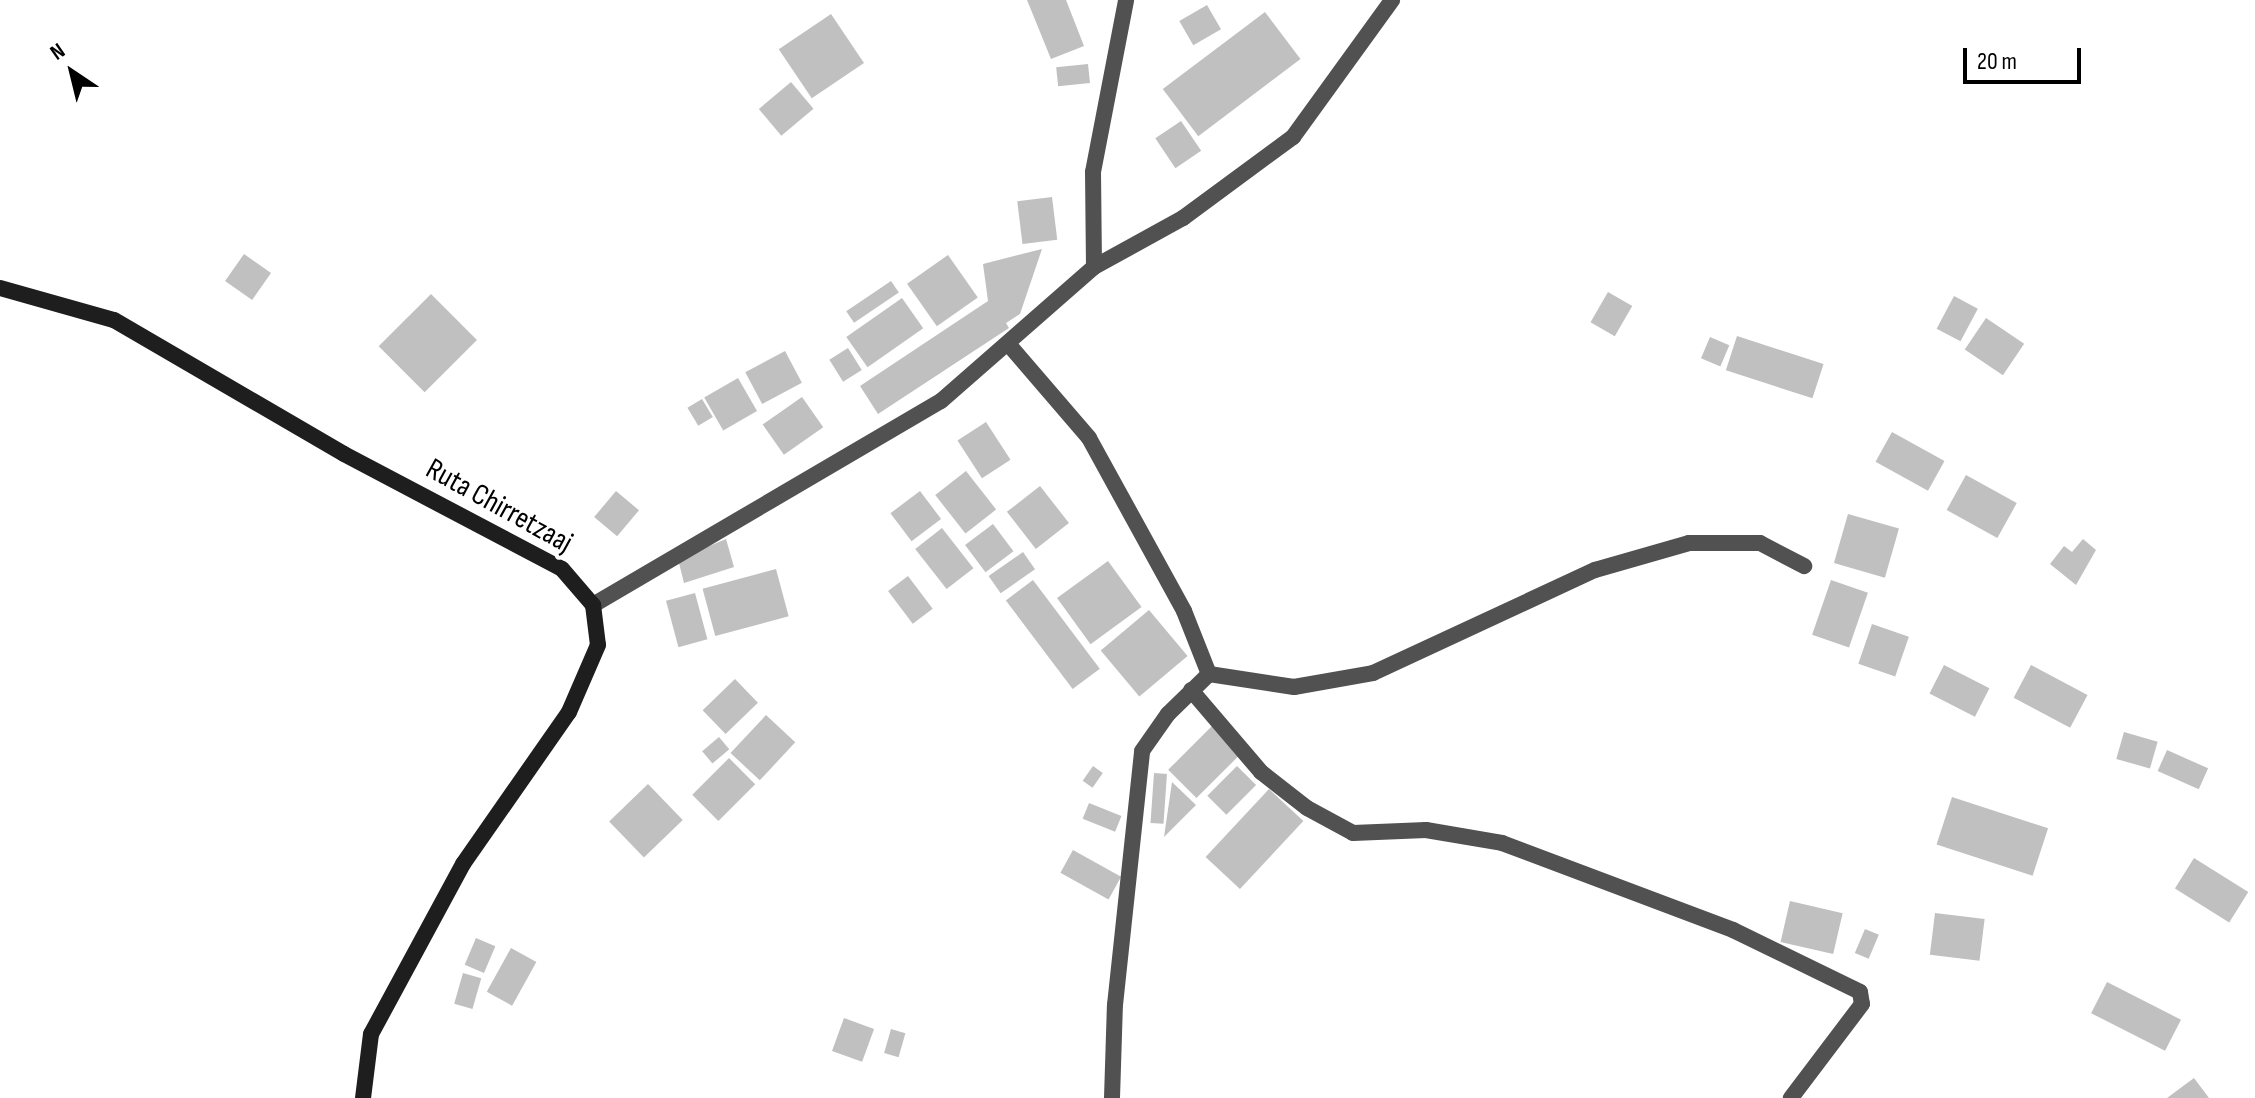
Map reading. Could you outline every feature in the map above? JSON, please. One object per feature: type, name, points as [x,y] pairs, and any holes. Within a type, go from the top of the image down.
[{"type":"street","points":[[1094,267],[1093,172],[1126,0]]},
{"type":"street","points":[[363,1098],[371,1034],[463,864],[569,712],[598,645],[593,605],[941,401],[1010,346],[1094,267],[1183,218],[1293,137],[1392,0]]},
{"type":"street","name":"Ruta Chirretzaaj","points":[[0,288],[114,320],[344,454],[562,569],[593,605]]},
{"type":"street","points":[[1010,346],[1089,438],[1184,611],[1209,674]]},
{"type":"street","points":[[1209,674],[1294,687],[1373,673],[1595,570],[1689,543],[1760,543],[1804,566]]},
{"type":"street","points":[[1112,1098],[1115,1005],[1142,751],[1191,690],[1209,674]]},
{"type":"street","points":[[1191,690],[1261,772],[1307,808],[1353,833],[1426,830],[1502,843],[1733,930],[1860,992],[1862,1004],[1791,1098]]},
{"type":"building","points":[[1027,0],[1066,0],[1084,46],[1051,59]]},
{"type":"building","points":[[1207,5],[1221,29],[1193,45],[1179,21]]},
{"type":"building","points":[[1265,12],[1301,59],[1198,136],[1163,89]]},
{"type":"building","points":[[831,14],[864,63],[812,98],[779,49]]},
{"type":"building","points":[[1088,64],[1090,83],[1058,86],[1056,67]]},
{"type":"building","points":[[791,82],[813,109],[781,136],[759,109]]},
{"type":"building","points":[[1181,121],[1201,151],[1175,168],[1155,138]]},
{"type":"building","points":[[1052,197],[1057,240],[1023,244],[1017,201]]},
{"type":"building","points":[[1042,249],[1020,314],[1006,323],[1009,328],[878,414],[860,386],[988,301],[983,264]]},
{"type":"building","points":[[244,254],[271,273],[252,300],[225,281]]},
{"type":"building","points":[[948,255],[978,298],[937,326],[907,284]]},
{"type":"building","points":[[891,281],[899,293],[854,323],[846,311]]},
{"type":"building","points":[[1608,292],[1632,306],[1615,336],[1590,322]]},
{"type":"building","points":[[431,294],[477,340],[425,392],[379,346]]},
{"type":"building","points":[[1954,296],[1978,309],[1960,341],[1937,329]]},
{"type":"building","points":[[902,298],[923,328],[868,367],[846,337]]},
{"type":"building","points":[[1986,318],[2024,344],[2003,375],[1965,350]]},
{"type":"building","points":[[1737,336],[1824,364],[1812,398],[1726,370]]},
{"type":"building","points":[[1710,337],[1729,345],[1720,366],[1701,358]]},
{"type":"building","points":[[848,348],[862,370],[843,382],[829,360]]},
{"type":"building","points":[[785,351],[802,383],[762,404],[745,372]]},
{"type":"building","points":[[738,378],[757,411],[723,430],[704,398]]},
{"type":"building","points":[[802,397],[823,427],[784,455],[763,425]]},
{"type":"building","points":[[702,399],[713,417],[698,426],[687,408]]},
{"type":"building","points":[[986,422],[1011,460],[982,478],[957,441]]},
{"type":"building","points":[[1892,432],[1944,461],[1928,491],[1876,462]]},
{"type":"building","points":[[966,471],[996,510],[965,534],[935,495]]},
{"type":"building","points":[[1966,475],[2017,503],[1997,538],[1947,510]]},
{"type":"building","points":[[1040,486],[1069,523],[1036,549],[1007,512]]},
{"type":"building","points":[[616,491],[639,510],[617,536],[594,517]]},
{"type":"building","points":[[920,491],[941,519],[912,541],[890,513]]},
{"type":"building","points":[[1848,514],[1899,529],[1885,578],[1834,563]]},
{"type":"building","points":[[993,524],[1013,551],[986,572],[965,545]]},
{"type":"building","points":[[942,528],[973,568],[947,589],[915,549]]},
{"type":"building","points":[[726,539],[734,567],[684,583],[678,559]]},
{"type":"building","points":[[2083,539],[2096,550],[2076,585],[2050,564],[2064,546],[2072,552]]},
{"type":"building","points":[[1023,552],[1035,569],[1001,593],[989,576]]},
{"type":"building","points":[[1108,561],[1142,607],[1091,644],[1057,598]]},
{"type":"building","points":[[776,569],[789,616],[715,636],[703,589]]},
{"type":"building","points":[[908,576],[933,609],[913,624],[888,591]]},
{"type":"building","points":[[1033,580],[1100,669],[1073,689],[1006,600]]},
{"type":"building","points":[[1831,580],[1868,593],[1849,648],[1812,635]]},
{"type":"building","points":[[695,593],[707,639],[678,647],[666,601]]},
{"type":"building","points":[[1149,610],[1188,656],[1139,696],[1101,650]]},
{"type":"building","points":[[1872,624],[1909,637],[1895,676],[1858,664]]},
{"type":"building","points":[[1944,665],[1989,688],[1975,717],[1929,694]]},
{"type":"building","points":[[2031,665],[2088,695],[2070,728],[2014,698]]},
{"type":"building","points":[[735,679],[758,703],[726,734],[703,710]]},
{"type":"building","points":[[766,715],[795,742],[760,780],[731,753]]},
{"type":"building","points":[[1212,726],[1240,754],[1196,798],[1168,770]]},
{"type":"building","points":[[2124,732],[2158,742],[2150,769],[2116,759]]},
{"type":"building","points":[[719,737],[729,749],[712,763],[702,751]]},
{"type":"building","points":[[2167,750],[2208,768],[2199,789],[2158,771]]},
{"type":"building","points":[[729,758],[755,784],[718,821],[692,795]]},
{"type":"building","points":[[1093,766],[1103,773],[1093,788],[1083,781]]},
{"type":"building","points":[[1237,766],[1256,785],[1226,815],[1207,796]]},
{"type":"building","points":[[1154,773],[1167,774],[1163,824],[1151,823]]},
{"type":"building","points":[[1172,782],[1196,805],[1164,837]]},
{"type":"building","points":[[648,784],[683,820],[644,857],[609,822]]},
{"type":"building","points":[[1269,789],[1303,821],[1240,889],[1206,857]]},
{"type":"building","points":[[1952,797],[2048,828],[2033,876],[1937,845]]},
{"type":"building","points":[[1089,803],[1121,816],[1115,832],[1083,819]]},
{"type":"building","points":[[1073,850],[1121,877],[1108,899],[1060,873]]},
{"type":"building","points":[[2194,858],[2248,892],[2229,922],[2175,889]]},
{"type":"building","points":[[1790,901],[1843,913],[1833,954],[1781,942]]},
{"type":"building","points":[[1935,913],[1985,919],[1980,961],[1930,955]]},
{"type":"building","points":[[1865,929],[1879,935],[1869,959],[1855,953]]},
{"type":"building","points":[[476,938],[495,946],[484,973],[465,965]]},
{"type":"building","points":[[511,948],[536,962],[512,1006],[487,992]]},
{"type":"building","points":[[463,973],[481,978],[472,1009],[454,1004]]},
{"type":"building","points":[[2107,982],[2181,1020],[2165,1051],[2091,1013]]},
{"type":"building","points":[[844,1018],[874,1029],[862,1062],[832,1051]]},
{"type":"building","points":[[891,1029],[905,1033],[899,1057],[884,1053]]},
{"type":"building","points":[[2194,1078],[2209,1098],[2167,1098]]}]
